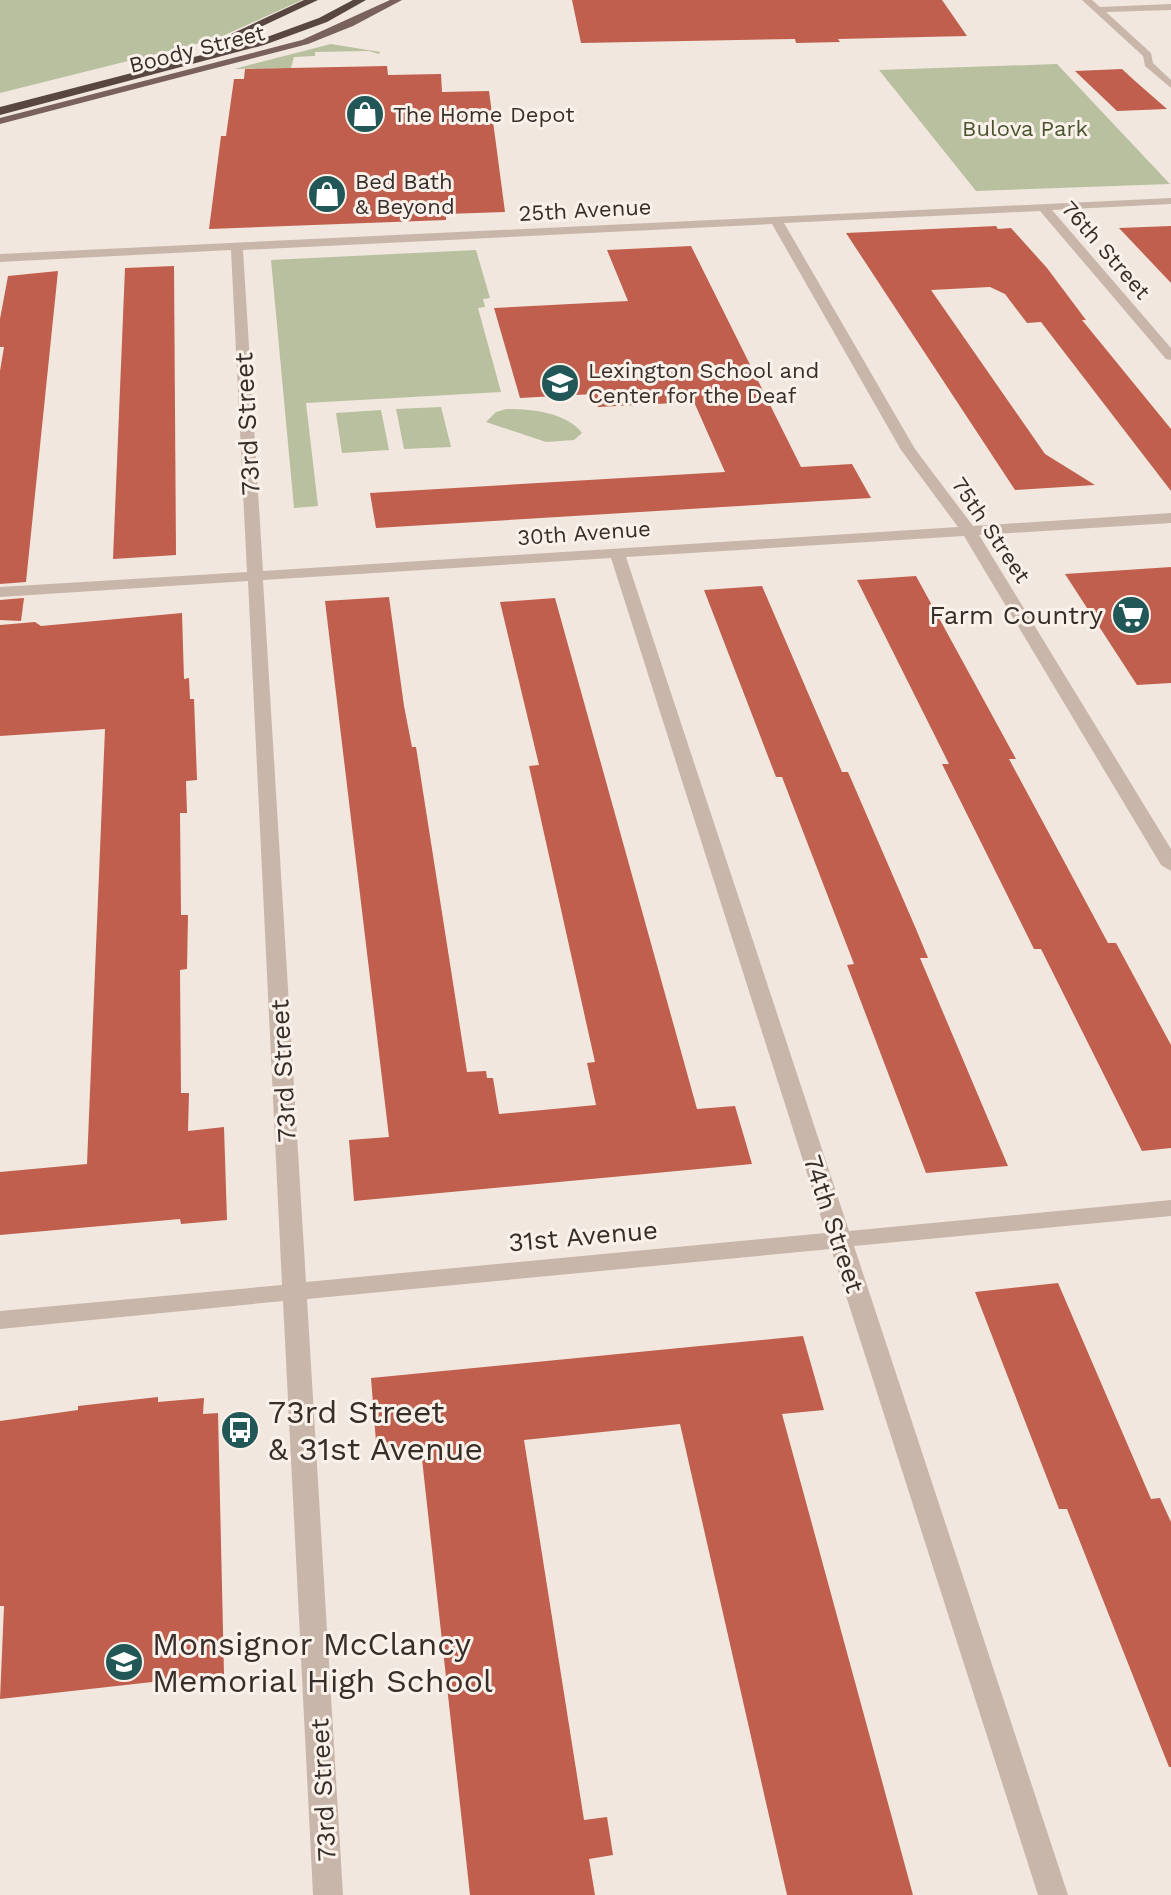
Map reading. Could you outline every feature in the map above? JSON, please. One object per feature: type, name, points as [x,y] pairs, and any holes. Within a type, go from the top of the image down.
[{"type":"highway","points":[[113,71],[238,34],[313,0]]},
{"type":"highway","points":[[0,99],[240,40],[305,16],[336,0]]},
{"type":"highway","points":[[0,111],[260,43],[312,25],[361,1]]},
{"type":"main road","name":"Boody Street","points":[[0,121],[305,42],[397,0]]},
{"type":"street","points":[[1087,0],[1148,55],[1148,64],[1171,85]]},
{"type":"street","points":[[1099,10],[1171,7]]},
{"type":"street","name":"25th Avenue","points":[[0,258],[1171,201]]},
{"type":"street","name":"76th Street","points":[[1043,207],[1171,356]]},
{"type":"street","name":"75th Street","points":[[776,220],[908,450],[968,530],[1171,865]]},
{"type":"street","name":"73rd Street","points":[[237,247],[328,1895]]},
{"type":"street","name":"30th Avenue","points":[[0,592],[1171,518]]},
{"type":"street","name":"74th Street","points":[[617,553],[1053,1895]]},
{"type":"street","name":"31st Avenue","points":[[0,1320],[1171,1208]]},
{"type":"green space","points":[[0,0],[302,0],[216,39],[0,93]]},
{"type":"green space","points":[[331,44],[380,52],[315,52],[315,56],[294,57],[291,68],[234,69]]},
{"type":"green space","name":"Bulova Park","points":[[1057,64],[1170,184],[976,191],[879,70]]},
{"type":"green space","points":[[476,250],[490,298],[483,299],[485,307],[478,308],[501,392],[306,403],[318,506],[294,508],[271,260]]},
{"type":"green space","points":[[441,407],[451,447],[404,449],[396,409]]},
{"type":"green space","points":[[506,409],[558,416],[582,433],[574,440],[546,442],[486,422],[496,412]]},
{"type":"green space","points":[[381,410],[389,450],[342,453],[336,413]]},
{"type":"building","points":[[572,0],[942,0],[967,36],[796,43],[795,39],[581,43]]},
{"type":"building","name":"The Home Depot","points":[[387,66],[388,75],[441,74],[442,92],[489,91],[505,212],[446,214],[446,220],[209,229],[221,136],[226,136],[234,79],[244,79],[245,69]]},
{"type":"building","points":[[1122,69],[1167,109],[1117,111],[1075,71]]},
{"type":"building","points":[[996,226],[998,229],[1011,228],[1047,268],[1086,320],[1082,320],[1171,429],[1171,491],[1041,322],[1027,323],[1005,294],[990,287],[931,290],[1045,454],[1095,485],[1015,490],[846,233]]},
{"type":"building","points":[[1171,226],[1171,283],[1119,228]]},
{"type":"building","points":[[691,246],[801,467],[852,464],[871,498],[376,528],[370,493],[725,472],[694,402],[598,407],[593,394],[520,398],[494,308],[628,301],[607,250]]},
{"type":"building","points":[[174,266],[176,555],[113,559],[125,268]]},
{"type":"building","points":[[58,271],[26,582],[0,584],[0,371],[4,347],[0,347],[0,319],[8,276]]},
{"type":"building","name":"Farm Country","points":[[1171,567],[1171,683],[1137,685],[1065,574]]},
{"type":"building","points":[[916,576],[1016,759],[1009,759],[1108,943],[1116,943],[1171,1045],[1171,1148],[1142,1151],[1041,949],[1034,949],[942,764],[949,764],[857,580]]},
{"type":"building","points":[[762,586],[842,772],[848,772],[916,929],[928,958],[920,958],[1008,1166],[926,1173],[847,965],[854,964],[782,777],[776,777],[704,590]]},
{"type":"building","points":[[389,597],[404,706],[412,747],[416,747],[467,1072],[486,1071],[487,1078],[493,1078],[499,1114],[596,1105],[587,1063],[595,1062],[529,766],[539,765],[500,602],[555,598],[697,1109],[735,1106],[752,1164],[354,1201],[349,1140],[389,1137],[325,601]]},
{"type":"building","points":[[24,598],[21,621],[0,620],[0,600]]},
{"type":"building","points":[[182,613],[184,679],[189,678],[190,699],[194,699],[197,780],[186,781],[187,813],[180,813],[181,915],[188,915],[187,969],[180,970],[181,1093],[189,1093],[188,1131],[224,1127],[227,1220],[181,1224],[180,1219],[0,1235],[0,1172],[87,1164],[105,729],[0,736],[0,625],[35,622],[41,626]]},
{"type":"building","points":[[1058,1283],[1151,1499],[1160,1498],[1171,1522],[1171,1767],[1067,1509],[1059,1509],[975,1292]]},
{"type":"building","points":[[803,1336],[824,1410],[782,1414],[913,1895],[787,1895],[680,1424],[524,1440],[584,1820],[607,1817],[613,1855],[589,1859],[595,1895],[470,1895],[421,1450],[377,1455],[371,1378]]},
{"type":"building","name":"Monsignor McClancy Memorial High School","points":[[158,1397],[158,1402],[204,1398],[203,1414],[218,1413],[224,1674],[0,1699],[4,1606],[0,1606],[0,1421],[78,1410],[78,1406]]},
{"type":"place","name":"The Home Depot","points":[[365,114]]},
{"type":"place","name":"Bed Bath & Beyond","points":[[327,194]]},
{"type":"place","name":"Lexington School and Center for the Deaf","points":[[560,383]]},
{"type":"place","name":"Farm Country","points":[[1131,615]]},
{"type":"place","name":"73rd Street & 31st Avenue","points":[[240,1430]]},
{"type":"place","name":"Monsignor McClancy Memorial High School","points":[[124,1662]]}]
